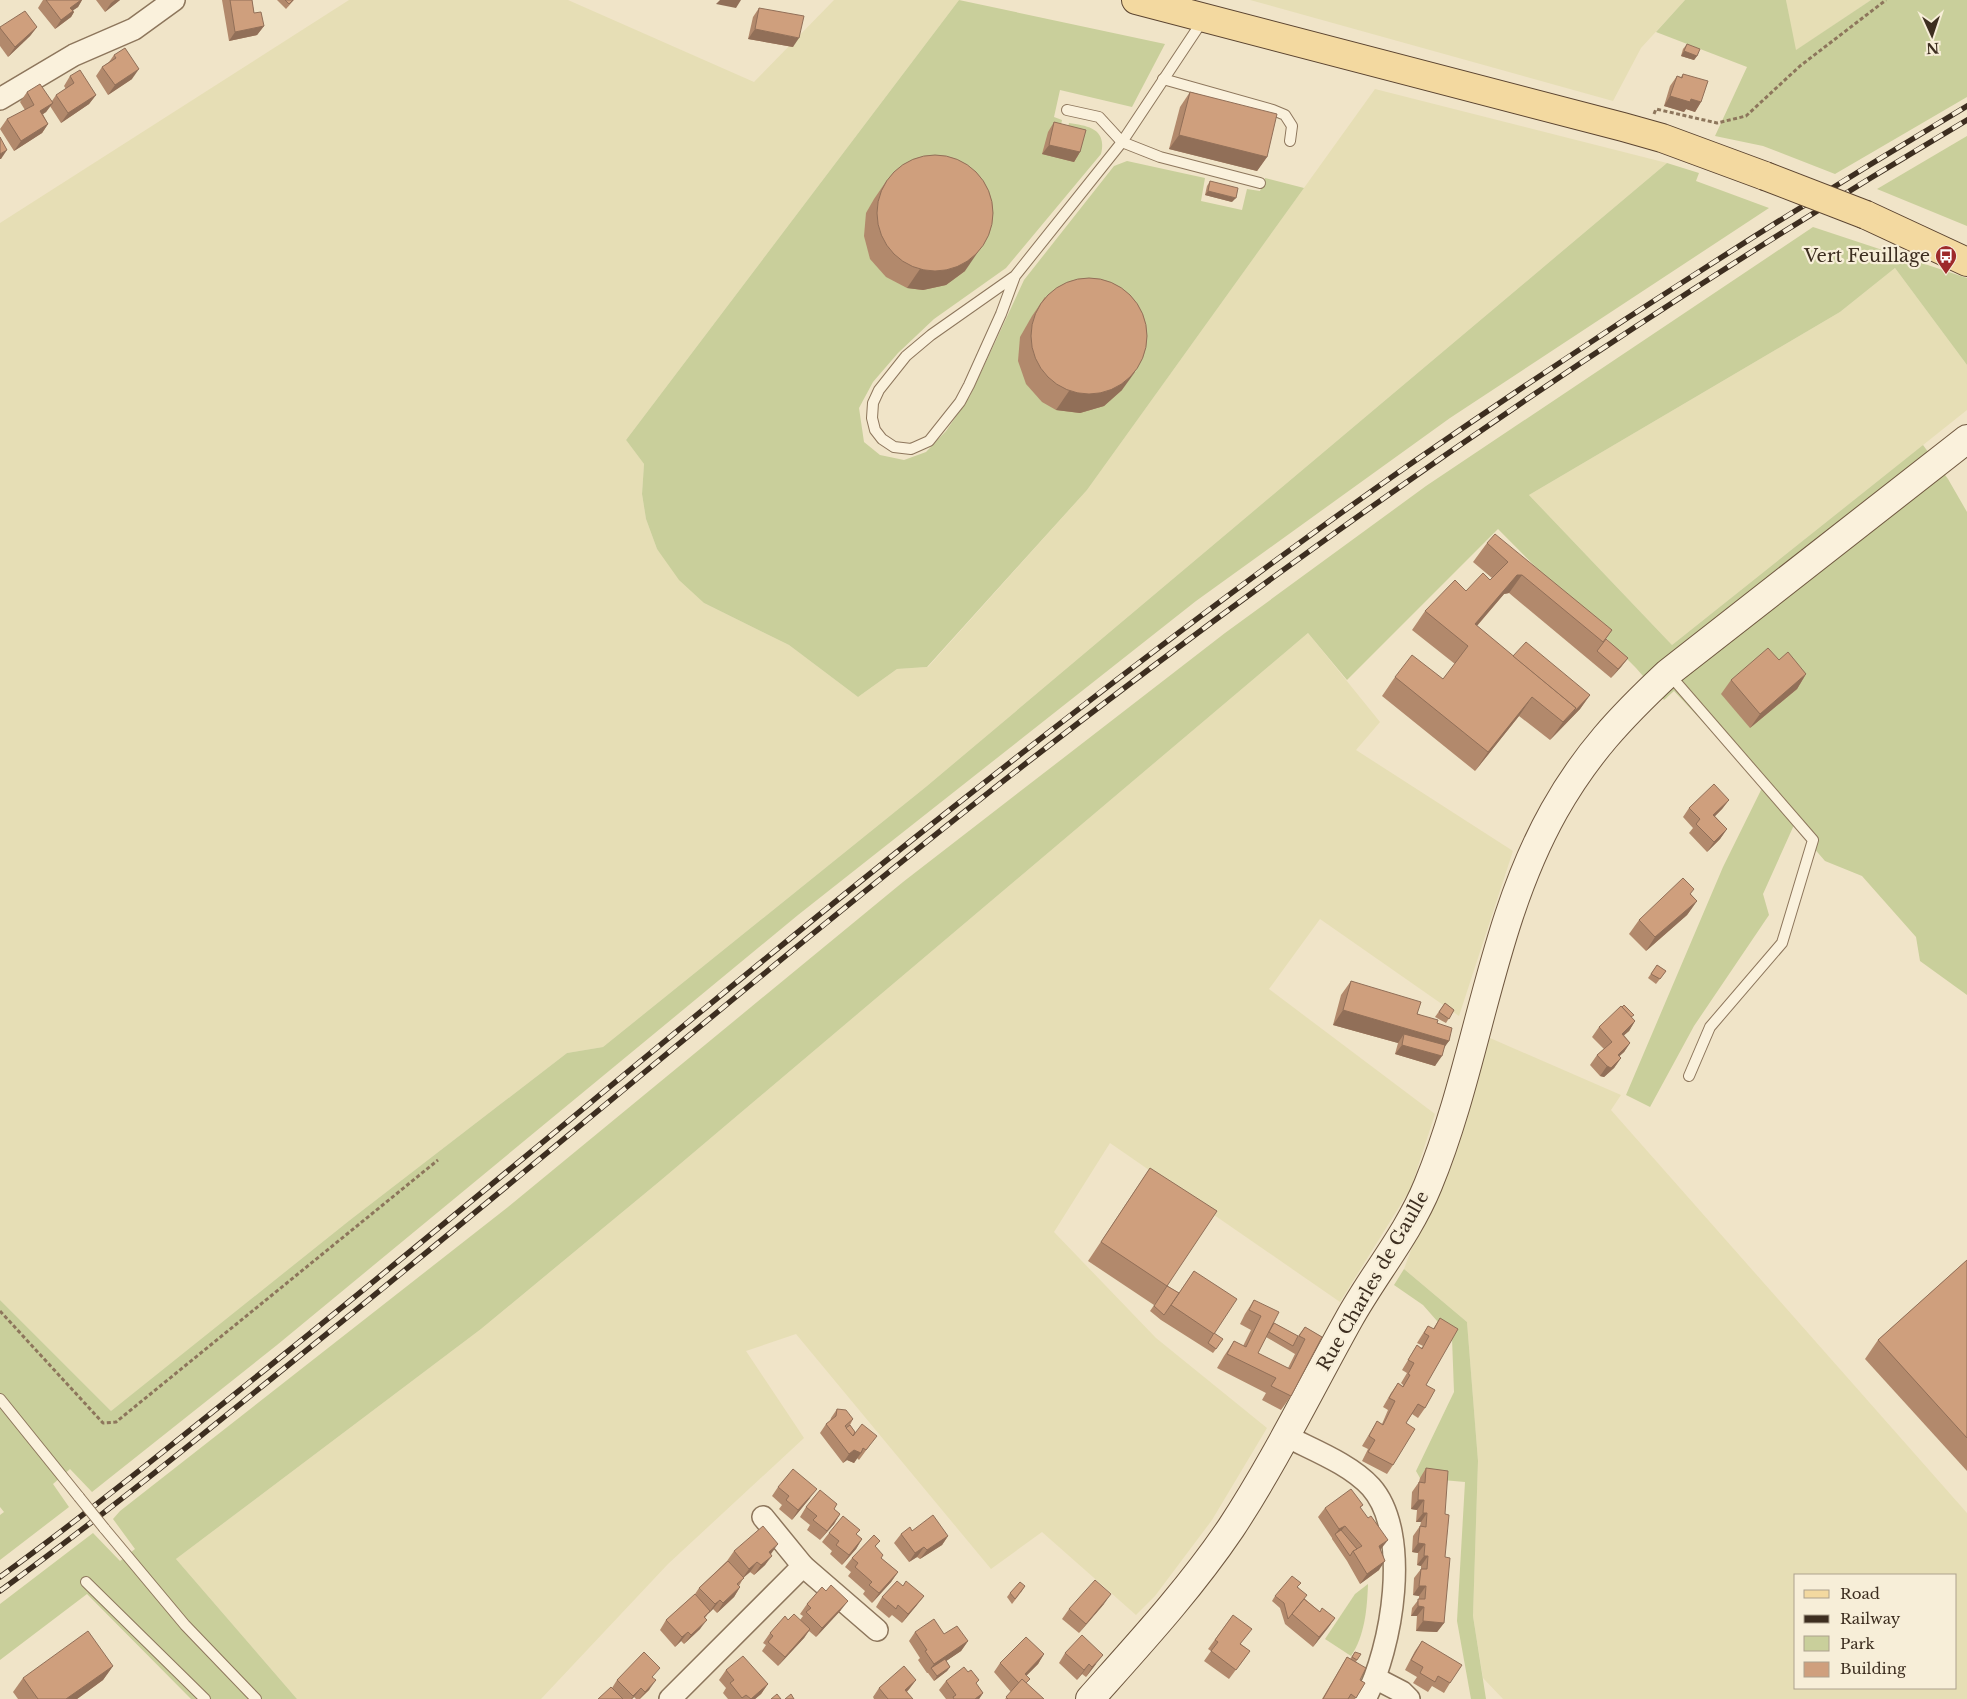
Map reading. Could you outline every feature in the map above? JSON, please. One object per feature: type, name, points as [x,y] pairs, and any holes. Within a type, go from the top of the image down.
[{"type":"main road","points":[[1136,0],[1649,134],[1765,176],[1866,216],[1967,262]]},
{"type":"main road","points":[[1866,216],[1967,248]]},
{"type":"street","points":[[0,99],[74,55],[134,29],[174,0]]},
{"type":"street","name":"Rue Charles de Gaulle","points":[[1090,1699],[1164,1616],[1199,1572],[1235,1521],[1286,1436],[1350,1318],[1395,1248],[1428,1185],[1446,1135],[1510,917],[1531,859],[1569,786],[1602,740],[1628,710],[1668,673],[1967,440]]},
{"type":"street","points":[[1286,1436],[1362,1479],[1378,1497],[1389,1518],[1392,1540],[1391,1610],[1384,1650],[1375,1678],[1365,1699]]},
{"type":"street","points":[[763,1517],[804,1566],[877,1630]]},
{"type":"street","points":[[682,1695],[804,1566]]},
{"type":"street","points":[[1375,1678],[1402,1692],[1409,1699]]},
{"type":"lane","points":[[1015,276],[1001,314],[969,385],[960,402],[929,441],[911,449],[894,447],[882,439],[875,430],[872,418],[873,403],[879,390],[906,356],[931,335],[1015,276],[1122,142],[1205,17]]},
{"type":"lane","points":[[1163,80],[1285,115],[1292,126],[1290,141]]},
{"type":"lane","points":[[1067,110],[1099,117],[1122,142],[1160,157],[1260,182]]},
{"type":"lane","points":[[1668,673],[1812,840],[1782,943],[1710,1027],[1689,1076]]},
{"type":"lane","points":[[0,1400],[185,1625],[256,1699]]},
{"type":"lane","points":[[86,1582],[204,1699]]},
{"type":"path","points":[[1649,134],[1656,110],[1717,123],[1746,116],[1800,66],[1886,0]]},
{"type":"path","points":[[0,1311],[103,1423],[116,1422],[438,1160]]},
{"type":"shaded area","points":[[349,0],[568,0],[754,82],[834,0],[959,0],[626,440],[644,464],[642,494],[646,519],[657,549],[704,603],[789,645],[858,697],[897,669],[928,667],[1087,490],[1375,89],[1667,163],[927,786],[603,1047],[567,1053],[350,1220],[111,1411],[0,1300],[0,223]]},
{"type":"shaded area","points":[[1250,0],[1685,0],[1641,48],[1613,101]]},
{"type":"shaded area","points":[[1786,0],[1871,0],[1795,51]]},
{"type":"shaded area","points":[[1895,268],[1967,365],[1967,410],[1672,645],[1529,495],[1840,312]]},
{"type":"shaded area","points":[[1308,633],[1380,722],[1356,750],[1513,851],[1459,1016],[1320,919],[1269,989],[1435,1114],[1411,1188],[1340,1302],[1110,1143],[1054,1232],[1156,1338],[1267,1428],[1212,1520],[1155,1596],[1136,1615],[1042,1532],[991,1569],[796,1334],[746,1351],[804,1438],[668,1564],[541,1699],[297,1699],[176,1559],[481,1329],[660,1181]]},
{"type":"shaded area","points":[[1490,1038],[1621,1095],[1611,1110],[1967,1513],[1967,1699],[1503,1699],[1483,1678],[1473,1616],[1478,1461],[1467,1322],[1404,1269]]},
{"type":"green space","points":[[959,0],[1165,44],[1132,107],[1060,90],[1054,117],[1062,120],[1059,135],[1066,137],[1069,123],[1095,130],[1101,139],[1101,154],[1006,268],[934,319],[898,353],[873,382],[859,408],[864,442],[880,455],[904,460],[926,452],[946,431],[970,396],[1024,280],[1114,166],[1127,161],[1205,178],[1201,201],[1242,210],[1247,189],[1260,191],[1265,178],[1304,188],[1087,490],[927,667],[897,669],[858,697],[789,645],[704,603],[679,580],[657,549],[646,519],[642,494],[644,464],[626,440]]},
{"type":"green space","points":[[1685,0],[1786,0],[1796,50],[1871,0],[1967,0],[1967,97],[1835,174],[1763,146],[1715,136],[1747,67],[1656,32]]},
{"type":"green space","points":[[1967,136],[1967,226],[1877,189]]},
{"type":"green space","points":[[1667,163],[1699,173],[1696,181],[1769,208],[1450,418],[1196,601],[798,915],[277,1345],[92,1492],[70,1469],[53,1484],[69,1507],[0,1560],[0,1515],[4,1512],[0,1507],[0,1300],[111,1411],[350,1220],[567,1053],[603,1047],[927,786]]},
{"type":"green space","points":[[1813,227],[1967,278],[1967,365],[1895,268],[1840,312],[1529,495],[1672,645],[1923,445],[1948,479],[1967,512],[1967,995],[1920,961],[1916,937],[1862,876],[1825,861],[1794,825],[1763,894],[1769,915],[1694,1026],[1650,1107],[1626,1095],[1723,867],[1763,786],[1674,691],[1664,700],[1636,668],[1498,529],[1347,680],[1308,633],[660,1181],[481,1329],[176,1559],[297,1699],[191,1699],[87,1594],[0,1660],[0,1604],[93,1533],[120,1561],[135,1549],[113,1519],[120,1511],[508,1207],[903,882],[1225,633],[1426,486]]},
{"type":"green space","points":[[1404,1269],[1467,1322],[1478,1461],[1473,1616],[1486,1699],[1471,1699],[1457,1621],[1465,1482],[1420,1478],[1416,1471],[1454,1392],[1452,1338],[1423,1305],[1394,1285]]},
{"type":"green space","points":[[1368,1584],[1366,1612],[1362,1631],[1351,1656],[1325,1639],[1355,1594]]},
{"type":"building","points":[[46,0],[81,0],[70,8],[73,11],[61,20]]},
{"type":"building","points":[[230,0],[252,0],[254,13],[261,12],[264,26],[235,32]]},
{"type":"building","points":[[285,0],[293,0],[289,4]]},
{"type":"building","points":[[759,8],[804,16],[799,38],[755,29]]},
{"type":"building","points":[[25,11],[37,27],[15,47],[0,27]]},
{"type":"building","points":[[1687,44],[1700,49],[1697,56],[1684,51]]},
{"type":"building","points":[[125,48],[139,69],[115,85],[102,67],[116,58],[114,55]]},
{"type":"building","points":[[80,70],[96,95],[68,113],[56,95],[74,83],[70,76]]},
{"type":"building","points":[[1683,74],[1708,81],[1701,102],[1691,99],[1690,102],[1670,96],[1677,76],[1682,78]]},
{"type":"building","points":[[40,84],[53,103],[40,111],[48,124],[21,141],[7,119],[34,105],[27,92]]},
{"type":"building","points":[[1190,92],[1277,114],[1267,157],[1179,135]]},
{"type":"building","points":[[1054,122],[1086,130],[1080,152],[1049,145]]},
{"type":"building","points":[[0,137],[7,150],[0,154]]},
{"type":"building","points":[[935,155],[957,160],[976,172],[988,191],[993,213],[988,235],[976,254],[957,266],[935,271],[913,266],[894,254],[882,235],[877,213],[882,191],[894,172],[913,160]]},
{"type":"building","points":[[1210,181],[1238,188],[1236,198],[1208,191]]},
{"type":"building","points":[[1089,278],[1111,283],[1130,295],[1142,314],[1147,336],[1142,358],[1130,377],[1111,389],[1089,394],[1067,389],[1048,377],[1036,358],[1031,336],[1036,314],[1048,295],[1067,283]]},
{"type":"building","points":[[1495,534],[1612,630],[1603,642],[1522,575],[1517,575],[1475,624],[1576,708],[1563,722],[1532,697],[1488,752],[1395,677],[1412,655],[1443,679],[1468,646],[1425,611],[1455,580],[1466,591],[1483,573],[1490,580],[1508,562],[1487,543]]},
{"type":"building","points":[[1606,639],[1628,658],[1618,669],[1597,651]]},
{"type":"building","points":[[1526,642],[1590,695],[1573,713],[1576,708],[1513,656]]},
{"type":"building","points":[[1768,648],[1779,660],[1788,652],[1806,674],[1760,714],[1731,680]]},
{"type":"building","points":[[1714,784],[1729,800],[1713,815],[1727,829],[1714,842],[1696,824],[1700,819],[1689,808]]},
{"type":"building","points":[[1683,878],[1694,889],[1690,894],[1697,901],[1655,937],[1639,920]]},
{"type":"building","points":[[1657,965],[1666,971],[1660,979],[1651,974]]},
{"type":"building","points":[[1351,981],[1421,1002],[1417,1014],[1438,1020],[1437,1023],[1452,1028],[1449,1041],[1343,1010]]},
{"type":"building","points":[[1445,1003],[1454,1010],[1449,1019],[1439,1012]]},
{"type":"building","points":[[1624,1005],[1634,1015],[1631,1017],[1622,1007]]},
{"type":"building","points":[[1621,1006],[1635,1021],[1622,1034],[1630,1043],[1618,1055],[1621,1058],[1611,1068],[1597,1055],[1612,1042],[1599,1027]]},
{"type":"building","points":[[1404,1034],[1445,1045],[1442,1056],[1402,1045]]},
{"type":"building","points":[[1150,1168],[1217,1211],[1167,1286],[1101,1242]]},
{"type":"building","points":[[1967,1260],[1967,1438],[1878,1340]]},
{"type":"building","points":[[1194,1271],[1237,1299],[1214,1334],[1171,1305]]},
{"type":"building","points":[[1167,1286],[1179,1293],[1164,1315],[1154,1306]]},
{"type":"building","points":[[1254,1300],[1279,1312],[1258,1353],[1290,1369],[1305,1339],[1299,1336],[1305,1327],[1322,1337],[1291,1396],[1271,1386],[1276,1378],[1227,1354],[1234,1341],[1246,1347],[1261,1316],[1249,1310]]},
{"type":"building","points":[[1440,1318],[1458,1329],[1426,1385],[1435,1390],[1425,1408],[1418,1404],[1406,1423],[1415,1429],[1393,1465],[1368,1452],[1375,1440],[1369,1436],[1377,1421],[1383,1425],[1395,1401],[1389,1398],[1398,1383],[1403,1387],[1410,1375],[1408,1374],[1414,1363],[1408,1360],[1417,1345],[1422,1349],[1429,1336],[1424,1333],[1428,1326],[1434,1329]]},
{"type":"building","points":[[1274,1323],[1298,1336],[1293,1346],[1269,1332]]},
{"type":"building","points":[[1214,1333],[1223,1339],[1216,1349],[1208,1343]]},
{"type":"building","points":[[837,1409],[846,1410],[853,1419],[845,1426],[853,1436],[862,1424],[877,1436],[866,1450],[863,1448],[861,1453],[854,1450],[849,1454],[826,1424],[836,1416]]},
{"type":"building","points":[[850,1425],[855,1432],[853,1436],[846,1428]]},
{"type":"building","points":[[1426,1468],[1448,1471],[1445,1514],[1449,1515],[1445,1557],[1450,1558],[1444,1623],[1423,1621],[1424,1607],[1418,1606],[1418,1599],[1425,1599],[1426,1586],[1419,1586],[1421,1569],[1427,1569],[1428,1556],[1424,1556],[1425,1544],[1418,1543],[1420,1526],[1426,1527],[1427,1513],[1423,1513],[1424,1500],[1418,1500],[1419,1482],[1425,1483]]},
{"type":"building","points":[[793,1469],[817,1489],[798,1510],[786,1500],[789,1496],[778,1487]]},
{"type":"building","points":[[1351,1489],[1363,1505],[1360,1507],[1368,1518],[1371,1516],[1388,1540],[1379,1546],[1385,1561],[1367,1574],[1353,1551],[1362,1546],[1345,1526],[1339,1529],[1325,1508]]},
{"type":"building","points":[[820,1490],[837,1504],[834,1509],[840,1514],[827,1531],[813,1520],[817,1516],[806,1507]]},
{"type":"building","points":[[933,1515],[948,1536],[927,1550],[924,1547],[915,1553],[901,1534],[910,1527],[912,1531]]},
{"type":"building","points":[[843,1516],[860,1530],[856,1534],[862,1539],[849,1555],[836,1545],[839,1541],[829,1533]]},
{"type":"building","points":[[763,1526],[778,1544],[769,1552],[772,1556],[761,1565],[757,1562],[749,1569],[734,1551]]},
{"type":"building","points":[[1341,1530],[1357,1549],[1350,1556],[1335,1534]]},
{"type":"building","points":[[874,1535],[880,1541],[875,1546],[883,1555],[881,1558],[898,1572],[879,1593],[869,1585],[872,1582],[855,1567],[858,1563],[852,1558]]},
{"type":"building","points":[[728,1561],[744,1578],[737,1584],[740,1587],[723,1603],[720,1600],[715,1604],[699,1588]]},
{"type":"building","points":[[1292,1576],[1301,1583],[1297,1587],[1307,1595],[1288,1619],[1284,1603],[1275,1596]]},
{"type":"building","points":[[1095,1580],[1111,1594],[1086,1624],[1069,1609]]},
{"type":"building","points":[[897,1581],[903,1586],[906,1581],[924,1596],[908,1614],[898,1605],[896,1609],[882,1597]]},
{"type":"building","points":[[1020,1582],[1025,1586],[1015,1599],[1010,1593]]},
{"type":"building","points":[[831,1585],[848,1601],[822,1628],[806,1612],[811,1608],[807,1604],[822,1587],[826,1591]]},
{"type":"building","points":[[695,1594],[710,1611],[704,1617],[707,1620],[691,1635],[688,1632],[682,1637],[666,1620]]},
{"type":"building","points":[[1304,1599],[1320,1612],[1322,1608],[1335,1618],[1319,1637],[1292,1614]]},
{"type":"building","points":[[794,1614],[810,1629],[785,1657],[768,1642],[773,1636],[770,1633],[785,1616],[788,1620]]},
{"type":"building","points":[[1233,1615],[1252,1629],[1240,1644],[1250,1651],[1236,1670],[1211,1651],[1218,1642],[1215,1640]]},
{"type":"building","points":[[934,1619],[944,1634],[957,1626],[968,1641],[934,1664],[915,1632]]},
{"type":"building","points":[[88,1631],[113,1666],[66,1699],[38,1699],[23,1678]]},
{"type":"building","points":[[1082,1635],[1103,1655],[1092,1667],[1089,1664],[1084,1670],[1065,1653]]},
{"type":"building","points":[[1026,1637],[1044,1654],[1025,1674],[1030,1679],[1026,1683],[1022,1679],[1019,1683],[1000,1663]]},
{"type":"building","points":[[1422,1641],[1462,1665],[1450,1683],[1438,1676],[1435,1682],[1420,1673],[1423,1667],[1411,1660]]},
{"type":"building","points":[[644,1652],[660,1668],[652,1677],[656,1680],[645,1692],[641,1688],[633,1696],[617,1680]]},
{"type":"building","points":[[1355,1652],[1361,1654],[1357,1660],[1352,1657]]},
{"type":"building","points":[[743,1656],[768,1684],[751,1699],[746,1695],[742,1698],[730,1683],[734,1680],[726,1670]]},
{"type":"building","points":[[1347,1657],[1366,1668],[1360,1680],[1365,1683],[1356,1698],[1351,1694],[1348,1699],[1323,1699]]},
{"type":"building","points":[[945,1659],[950,1667],[937,1676],[931,1668]]},
{"type":"building","points":[[904,1666],[916,1680],[905,1690],[913,1699],[888,1699],[879,1688]]},
{"type":"building","points":[[964,1667],[968,1672],[971,1670],[979,1680],[976,1683],[983,1693],[975,1699],[954,1699],[953,1697],[956,1695],[946,1681]]},
{"type":"building","points":[[1022,1679],[1044,1699],[1008,1699],[1006,1697]]},
{"type":"building","points":[[611,1687],[623,1699],[598,1699]]},
{"type":"building","points":[[777,1694],[781,1699],[771,1699]]},
{"type":"building","points":[[791,1694],[794,1699],[785,1699]]},
{"type":"railway","points":[[0,1577],[107,1496],[282,1356],[932,824],[1226,597],[1406,467],[1544,373],[1754,237],[1967,106]]},
{"type":"railway","points":[[0,1591],[184,1449],[843,909],[1142,674],[1372,507],[1606,346],[1845,193],[1967,120]]},
{"type":"place","name":"Vert Feuillage","points":[[1946,275]]}]
